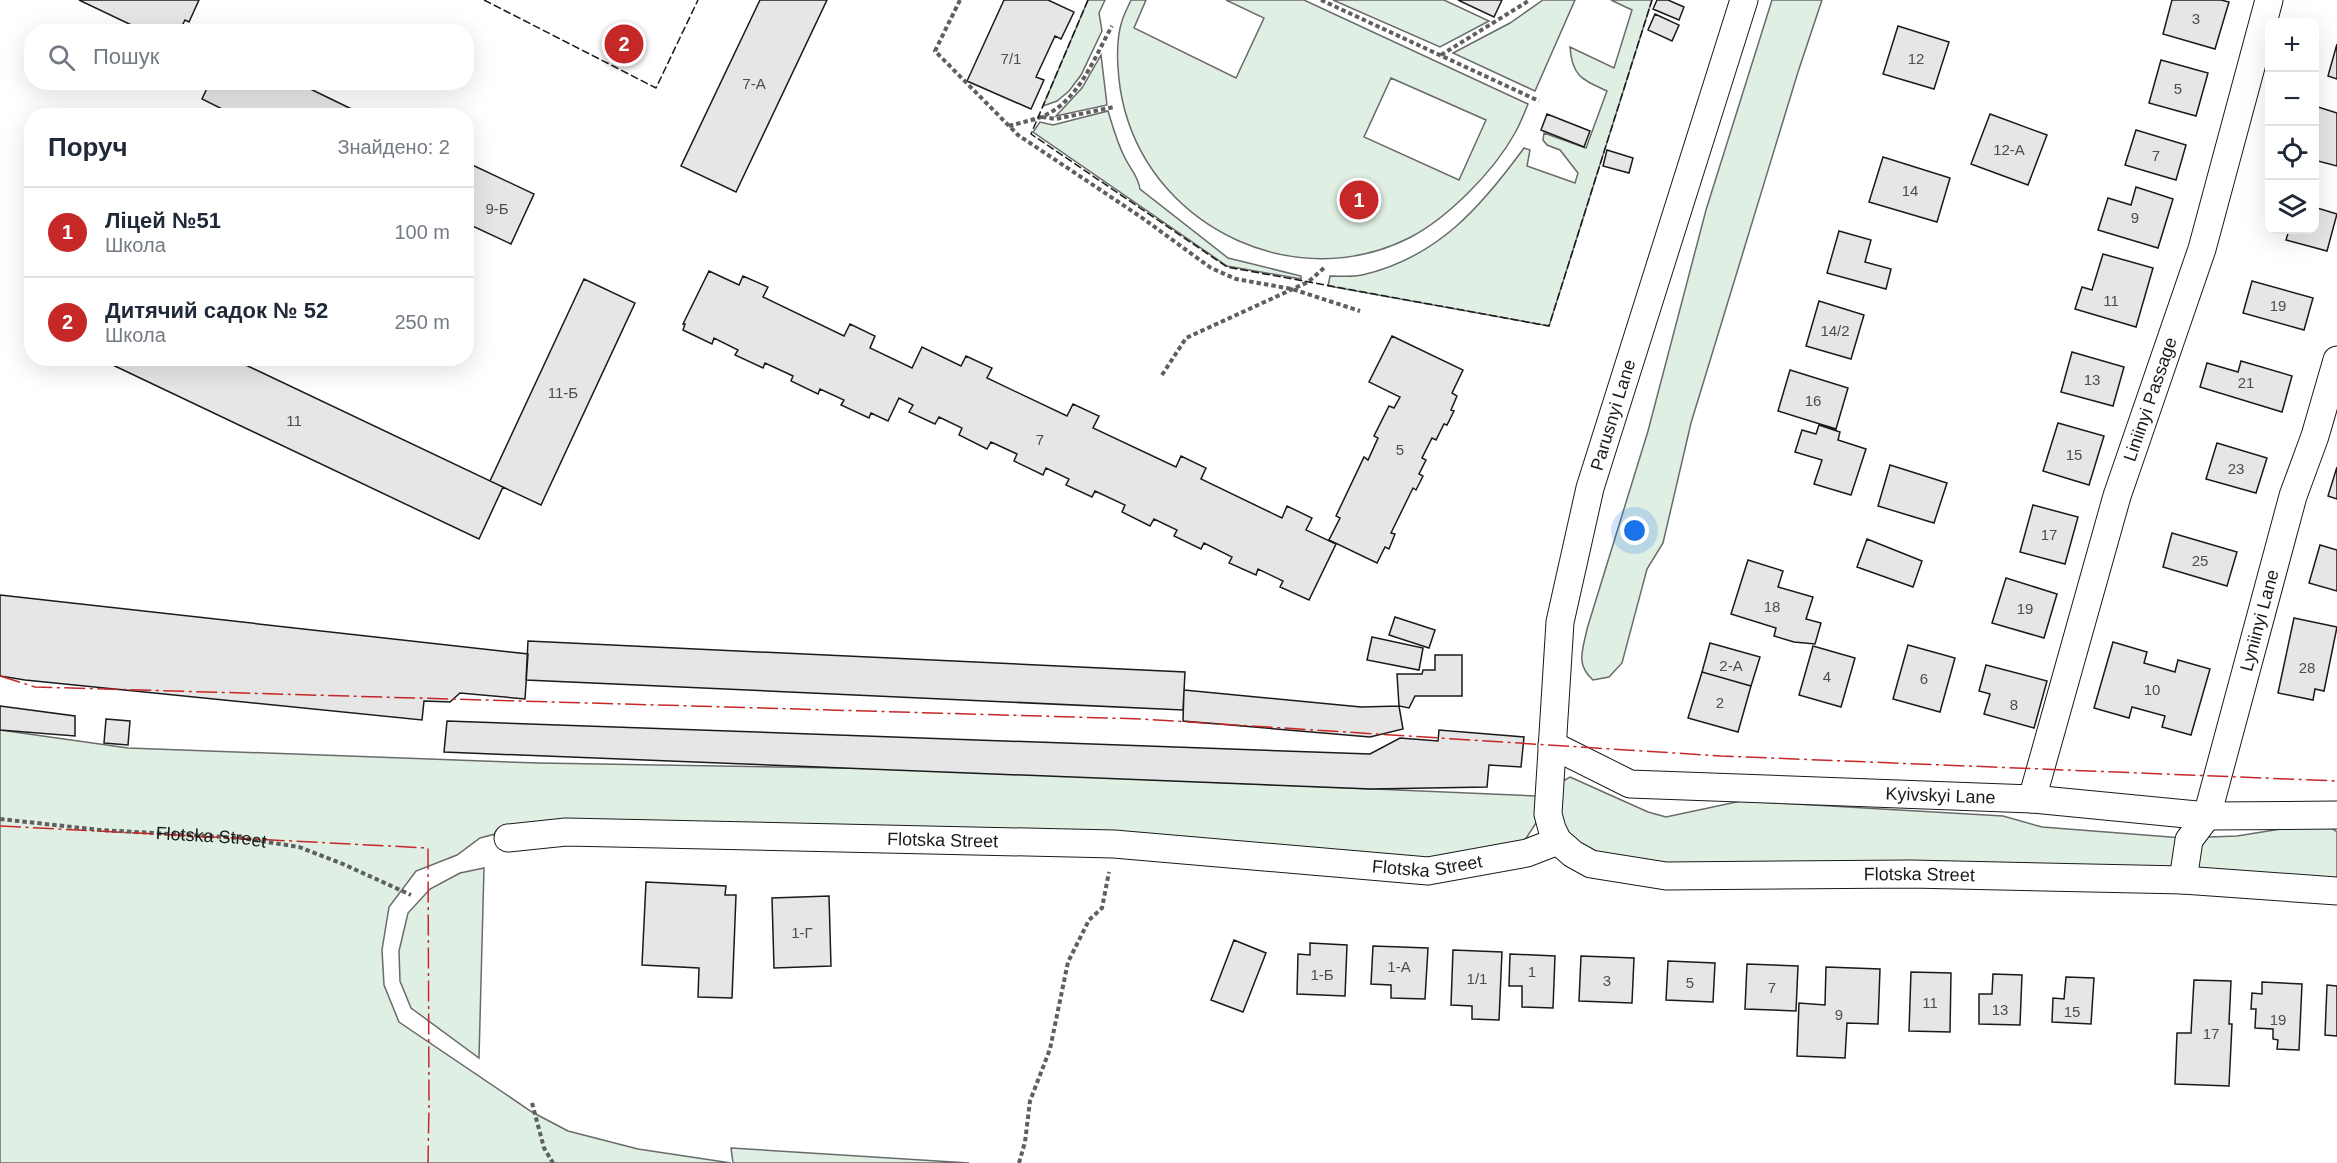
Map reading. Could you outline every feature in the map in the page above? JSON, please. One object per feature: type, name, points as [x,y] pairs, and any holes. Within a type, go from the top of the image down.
[{"type":"street","name":"Parusnyi Lane","points":[[1558,841],[1548,813],[1560,622],[1590,488],[1744,0]]},
{"type":"street","name":"Liniinyi Passage","points":[[2032,799],[2117,496],[2202,249],[2269,0]]},
{"type":"street","name":"Lyniinyi Lane","points":[[2183,880],[2189,840],[2207,816],[2293,496],[2315,436],[2337,360]]},
{"type":"street","name":"Kyivskyi Lane","points":[[1552,745],[1630,784],[2032,799],[2207,816],[2337,815]]},
{"type":"street","name":"Flotska Street","points":[[508,838],[566,832],[1114,844],[1428,871],[1527,853],[1558,841],[1573,854],[1591,864],[1666,876],[1911,874],[2183,880],[2337,891]]},
{"type":"path","points":[[960,0],[935,51],[1018,135],[1141,217],[1211,268],[1236,279],[1292,289],[1360,311]]},
{"type":"path","points":[[1321,0],[1539,101]]},
{"type":"path","points":[[1440,55],[1530,0]]},
{"type":"path","points":[[1009,126],[1042,117],[1062,104],[1080,82],[1112,26]]},
{"type":"path","points":[[1042,117],[1056,120],[1114,107]]},
{"type":"path","points":[[1162,375],[1186,338],[1308,282],[1324,268]]},
{"type":"path","name":"Flotska Street","points":[[0,819],[100,830],[242,838],[299,847],[411,895]]},
{"type":"path","points":[[1019,1163],[1025,1142],[1030,1101],[1050,1049],[1068,962],[1089,920],[1102,908],[1114,844]]},
{"type":"path","points":[[532,1103],[544,1148],[553,1163]]},
{"type":"green space","points":[[1088,0],[1105,0],[1099,13],[1102,31],[1081,75],[1069,91],[1057,101],[1043,106]]},
{"type":"green space","points":[[1131,0],[1146,0],[1134,28],[1236,78],[1264,18],[1226,0],[1304,0],[1528,104],[1506,148],[1483,178],[1439,219],[1424,229],[1409,238],[1366,254],[1322,259],[1279,254],[1238,240],[1200,219],[1168,189],[1142,153],[1125,111],[1119,78],[1118,42],[1123,18]],"holes":[[[1391,78],[1486,120],[1459,180],[1364,137]]]},
{"type":"green space","points":[[1333,0],[1444,0],[1489,21],[1440,47]]},
{"type":"green space","points":[[1543,0],[1575,0],[1535,91],[1453,53],[1510,23]]},
{"type":"green space","points":[[1611,0],[1652,0],[1549,326],[1328,286],[1330,276],[1358,276],[1389,267],[1435,243],[1474,210],[1524,148],[1530,150],[1527,166],[1575,183],[1578,173],[1560,150],[1547,145],[1543,140],[1544,133],[1586,148],[1607,91],[1580,76],[1573,65],[1570,47],[1614,68],[1632,10]]},
{"type":"green space","points":[[1772,0],[1822,0],[1691,423],[1663,543],[1647,569],[1622,663],[1609,677],[1593,680],[1587,674],[1582,662],[1587,629],[1648,431],[1706,210]]},
{"type":"green space","points":[[1101,55],[1107,105],[1056,116],[1082,88]]},
{"type":"green space","points":[[1108,111],[1120,147],[1140,189],[1228,258],[1301,276],[1301,279],[1227,266],[1033,132],[1040,122],[1053,125]]},
{"type":"green space","points":[[0,730],[128,748],[538,763],[907,769],[1536,796],[1536,823],[1521,846],[1427,860],[503,832],[480,838],[457,855],[416,871],[389,907],[382,950],[384,985],[399,1022],[532,1112],[568,1131],[638,1149],[731,1163],[0,1163]]},
{"type":"green space","points":[[1570,777],[1648,812],[1666,817],[1741,801],[2003,816],[2042,827],[2183,838],[2237,836],[2287,828],[2330,827],[2337,832],[2337,881],[1638,865],[1594,857],[1572,844],[1560,821],[1563,781]]},
{"type":"green space","points":[[484,868],[479,1058],[411,1008],[400,981],[399,951],[408,913],[430,889],[460,873]]},
{"type":"green space","points":[[731,1148],[969,1163],[733,1163]]},
{"type":"building","points":[[79,0],[199,0],[189,22],[185,20],[183,24],[129,24]]},
{"type":"building","points":[[760,0],[827,0],[736,192],[681,166]]},
{"type":"building","points":[[1004,0],[1048,0],[1074,12],[1061,39],[1055,36],[1036,77],[1044,80],[1031,109],[967,81]]},
{"type":"building","points":[[1458,0],[1502,0],[1494,17]]},
{"type":"building","points":[[1657,0],[1668,0],[1684,7],[1679,20],[1653,9]]},
{"type":"building","points":[[2172,0],[2229,2],[2215,49],[2163,34]]},
{"type":"building","points":[[1655,14],[1679,25],[1672,41],[1648,30]]},
{"type":"building","points":[[1898,26],[1949,42],[1934,89],[1883,74]]},
{"type":"building","points":[[2337,44],[2337,79],[2328,76]]},
{"type":"building","points":[[2161,60],[2208,73],[2196,116],[2149,103]]},
{"type":"building","points":[[206,90],[312,90],[350,108],[220,108],[202,99]]},
{"type":"building","points":[[2319,107],[2337,113],[2337,166],[2319,161]]},
{"type":"building","points":[[1547,114],[1590,131],[1584,147],[1541,130]]},
{"type":"building","points":[[1990,114],[2047,135],[2028,185],[1971,164]]},
{"type":"building","points":[[2136,130],[2186,145],[2176,180],[2125,165]]},
{"type":"building","points":[[1607,150],[1633,158],[1629,173],[1603,166]]},
{"type":"building","points":[[1883,157],[1950,178],[1937,222],[1869,202]]},
{"type":"building","points":[[474,166],[534,194],[511,244],[474,227]]},
{"type":"building","points":[[2136,187],[2173,199],[2158,248],[2098,230],[2108,198],[2131,205]]},
{"type":"building","points":[[2319,209],[2337,214],[2327,251],[2286,240],[2288,234],[2319,234]]},
{"type":"building","points":[[1839,231],[1871,240],[1865,262],[1891,269],[1886,289],[1827,273]]},
{"type":"building","points":[[2103,254],[2153,268],[2136,327],[2075,309],[2082,287],[2092,290]]},
{"type":"building","points":[[709,271],[739,285],[743,276],[768,287],[763,297],[844,336],[850,324],[875,336],[870,348],[912,368],[922,347],[961,366],[966,356],[992,368],[987,378],[1067,416],[1073,404],[1099,416],[1093,428],[1176,467],[1181,456],[1206,468],[1201,479],[1282,518],[1287,506],[1312,518],[1306,530],[1336,544],[1309,600],[1280,587],[1283,581],[1258,569],[1256,575],[1229,563],[1232,557],[1204,543],[1201,549],[1174,536],[1177,530],[1154,519],[1150,526],[1122,512],[1125,505],[1095,491],[1092,497],[1066,485],[1069,479],[1046,468],[1043,475],[1014,461],[1017,454],[991,442],[987,449],[959,435],[962,428],[939,417],[935,424],[909,412],[913,405],[899,398],[888,421],[871,413],[869,418],[841,405],[844,400],[820,389],[818,394],[791,381],[793,376],[765,363],[763,368],[735,355],[738,350],[714,338],[712,344],[683,330],[685,324],[683,324]]},
{"type":"building","points":[[584,279],[635,303],[541,505],[490,481]]},
{"type":"building","points":[[2252,281],[2313,298],[2304,330],[2243,313]]},
{"type":"building","points":[[1819,301],[1864,315],[1851,359],[1806,346]]},
{"type":"building","points":[[1392,336],[1463,370],[1452,393],[1457,396],[1451,410],[1454,411],[1436,440],[1432,438],[1422,458],[1426,460],[1419,474],[1423,476],[1416,490],[1413,488],[1391,533],[1395,534],[1389,549],[1385,547],[1377,563],[1329,540],[1340,518],[1336,516],[1364,457],[1368,460],[1378,438],[1374,436],[1389,406],[1394,408],[1400,397],[1369,382]]},
{"type":"building","points":[[2072,352],[2124,367],[2113,406],[2061,392]]},
{"type":"building","points":[[2241,361],[2292,376],[2282,412],[2200,387],[2207,363],[2238,372]]},
{"type":"building","points":[[115,366],[248,366],[503,487],[479,539]]},
{"type":"building","points":[[1790,370],[1848,388],[1836,429],[1778,411]]},
{"type":"building","points":[[2058,423],[2104,436],[2089,485],[2043,471]]},
{"type":"building","points":[[1819,425],[1840,432],[1838,440],[1866,449],[1851,495],[1814,484],[1822,460],[1795,452],[1802,430],[1816,434]]},
{"type":"building","points":[[2217,443],[2267,458],[2256,493],[2206,479]]},
{"type":"building","points":[[1890,465],[1947,483],[1934,523],[1878,506]]},
{"type":"building","points":[[2337,467],[2337,499],[2328,496]]},
{"type":"building","points":[[2033,505],[2078,517],[2065,564],[2020,552]]},
{"type":"building","points":[[2172,533],[2237,552],[2227,586],[2163,567]]},
{"type":"building","points":[[1867,539],[1922,561],[1913,587],[1857,567]]},
{"type":"building","points":[[2320,545],[2337,550],[2337,591],[2309,583]]},
{"type":"building","points":[[1748,560],[1783,571],[1778,587],[1813,597],[1806,619],[1821,623],[1815,644],[1794,642],[1774,636],[1776,628],[1731,614]]},
{"type":"building","points":[[2006,578],[2057,594],[2044,638],[1992,623]]},
{"type":"building","points":[[0,595],[528,654],[525,699],[460,693],[450,702],[424,701],[422,720],[0,676]]},
{"type":"building","points":[[1395,617],[1435,630],[1429,648],[1389,635]]},
{"type":"building","points":[[2294,618],[2337,627],[2324,691],[2315,689],[2313,700],[2278,693]]},
{"type":"building","points":[[1372,637],[1423,648],[1419,670],[1367,660]]},
{"type":"building","points":[[528,641],[1185,672],[1183,710],[526,680]]},
{"type":"building","points":[[2113,642],[2147,652],[2144,663],[2175,672],[2178,660],[2210,669],[2191,735],[2162,727],[2165,716],[2132,707],[2129,718],[2094,708]]},
{"type":"building","points":[[1710,643],[1760,657],[1751,686],[1702,672]]},
{"type":"building","points":[[1908,645],[1955,658],[1940,712],[1893,699]]},
{"type":"building","points":[[1813,646],[1855,658],[1841,707],[1799,695]]},
{"type":"building","points":[[1435,655],[1462,655],[1462,696],[1415,696],[1409,708],[1399,706],[1397,674],[1422,674],[1423,670],[1435,670]]},
{"type":"building","points":[[1986,665],[2047,681],[2034,728],[1984,714],[1990,694],[1979,691]]},
{"type":"building","points":[[1702,672],[1751,686],[1738,732],[1688,718]]},
{"type":"building","points":[[1184,690],[1361,707],[1399,706],[1403,729],[1370,737],[1183,721]]},
{"type":"building","points":[[0,706],[75,716],[75,736],[0,730]]},
{"type":"building","points":[[106,719],[130,721],[128,745],[104,743]]},
{"type":"building","points":[[447,721],[1370,754],[1400,738],[1438,741],[1439,730],[1524,737],[1521,767],[1489,765],[1487,787],[1371,789],[444,752]]},
{"type":"building","points":[[646,882],[726,886],[725,895],[736,895],[732,998],[698,997],[699,968],[642,965]]},
{"type":"building","points":[[829,896],[831,966],[774,968],[772,898]]},
{"type":"building","points":[[1234,940],[1266,953],[1243,1012],[1211,1000]]},
{"type":"building","points":[[1310,943],[1347,945],[1345,996],[1297,994],[1298,954],[1310,955]]},
{"type":"building","points":[[1373,946],[1428,948],[1425,999],[1391,998],[1391,985],[1371,984]]},
{"type":"building","points":[[1453,950],[1502,952],[1499,1020],[1472,1019],[1472,1006],[1451,1005]]},
{"type":"building","points":[[1510,954],[1555,956],[1553,1008],[1522,1007],[1522,986],[1509,986]]},
{"type":"building","points":[[1581,956],[1634,958],[1632,1003],[1579,1001]]},
{"type":"building","points":[[1668,961],[1715,963],[1713,1002],[1666,1000]]},
{"type":"building","points":[[1747,964],[1798,966],[1796,1011],[1745,1009]]},
{"type":"building","points":[[1826,967],[1880,969],[1878,1024],[1847,1023],[1845,1058],[1797,1056],[1799,1003],[1825,1005]]},
{"type":"building","points":[[1911,972],[1951,973],[1950,1032],[1909,1031]]},
{"type":"building","points":[[1993,974],[2022,975],[2020,1025],[1979,1024],[1979,994],[1992,994]]},
{"type":"building","points":[[2066,977],[2094,978],[2091,1024],[2052,1022],[2053,998],[2064,999]]},
{"type":"building","points":[[2194,980],[2231,981],[2229,1024],[2232,1024],[2229,1086],[2175,1084],[2177,1033],[2191,1033]]},
{"type":"building","points":[[2262,982],[2302,984],[2299,1050],[2277,1049],[2278,1040],[2273,1039],[2273,1029],[2255,1028],[2256,1009],[2251,1009],[2252,993],[2262,994]]},
{"type":"building","points":[[2327,985],[2337,986],[2337,1036],[2325,1035]]},
{"type":"fence","points":[[484,0],[656,88],[698,0]]},
{"type":"fence","points":[[1088,0],[1031,134],[1227,267],[1549,326],[1652,0]]},
{"type":"power","points":[[0,676],[35,687],[1142,719],[1721,756],[2337,781]]},
{"type":"power","points":[[0,826],[428,848],[428,1163]]},
{"type":"place","name":"Дитячий садок № 52","points":[[624,44]]},
{"type":"place","name":"Ліцей №51","points":[[1359,200]]}]
